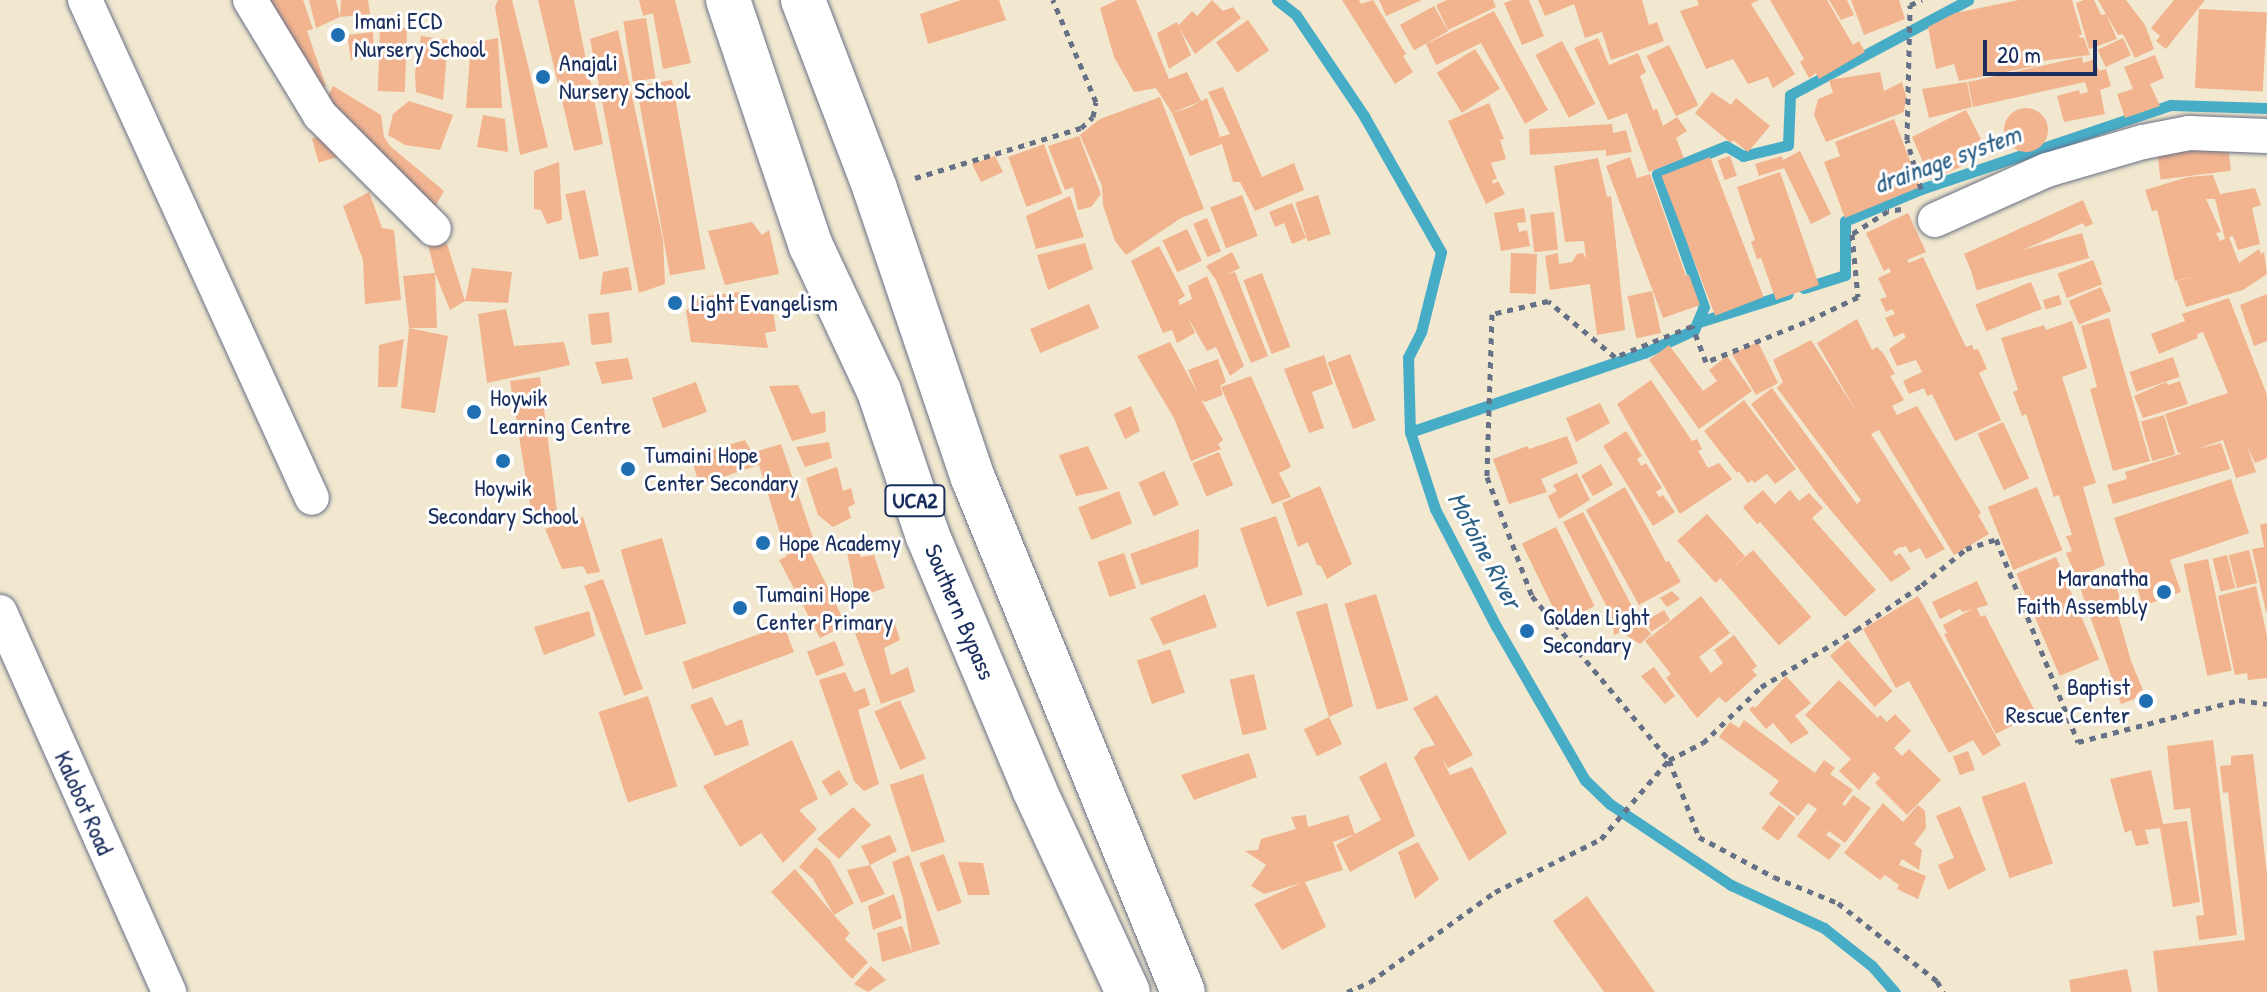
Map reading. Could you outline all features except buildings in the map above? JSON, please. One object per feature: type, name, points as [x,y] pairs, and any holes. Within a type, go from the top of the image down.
[{"type":"highway","name":"Southern Bypass","points":[[728,0],[811,246],[879,391],[927,534],[1034,789],[1128,992]]},
{"type":"highway","name":"UCA2","points":[[803,0],[875,189],[973,478],[1183,992]]},
{"type":"street","points":[[85,0],[312,498]]},
{"type":"street","points":[[250,0],[320,115],[434,229]]},
{"type":"street","points":[[1935,220],[2047,170],[2143,142],[2189,133],[2267,136]]},
{"type":"street","name":"Kalobot Road","points":[[0,612],[169,992]]},
{"type":"path","points":[[875,189],[1081,128],[1093,117],[1096,102],[1053,0]]},
{"type":"path","points":[[1922,0],[1910,5],[1907,140],[1921,189],[1935,220]]},
{"type":"path","points":[[1935,220],[1914,207],[1888,211],[1852,234],[1858,297],[1706,362],[1692,326],[1615,357],[1548,301],[1492,314],[1487,477],[1532,596],[1669,760],[1699,837],[1774,877],[1838,903],[1937,981],[1943,992]]},
{"type":"path","points":[[1347,992],[1370,982],[1495,892],[1601,839],[1669,760],[1703,743],[1761,687],[1856,630],[1966,549],[1996,539],[2078,742],[2239,700],[2267,704]]},
{"type":"waterway","name":"Motoine River","points":[[1277,0],[1296,15],[1364,116],[1441,252],[1421,332],[1408,357],[1410,432],[1435,509],[1496,626],[1585,780],[1610,804],[1731,885],[1824,928],[1872,966],[1895,992]]},
{"type":"waterway","name":"drainage system","points":[[1410,432],[1644,353],[1694,330],[1704,307],[1657,174],[1726,146],[1743,156],[1788,145],[1790,95],[1968,0]]},
{"type":"waterway","name":"drainage system","points":[[1804,288],[1845,275],[1845,221],[1921,189],[2171,105],[2267,108]]},
{"type":"waterway","name":"drainage system","points":[[1699,322],[1788,294]]},
{"type":"place","name":"Imani ECD Nursery School","points":[[338,35]]},
{"type":"place","name":"Anajali Nursery School","points":[[543,77]]},
{"type":"place","name":"Light Evangelism","points":[[675,303]]},
{"type":"place","name":"Hoywik Learning Centre","points":[[474,412]]},
{"type":"place","name":"Hoywik Secondary School","points":[[503,461]]},
{"type":"place","name":"Tumaini Hope Center Secondary","points":[[628,469]]},
{"type":"place","name":"Hope Academy","points":[[763,543]]},
{"type":"place","name":"Maranatha Faith Assembly","points":[[2164,592]]},
{"type":"place","name":"Tumaini Hope Center Primary","points":[[740,608]]},
{"type":"place","name":"Golden Light Secondary","points":[[1527,631]]},
{"type":"place","name":"Baptist Rescue Center","points":[[2146,701]]}]
